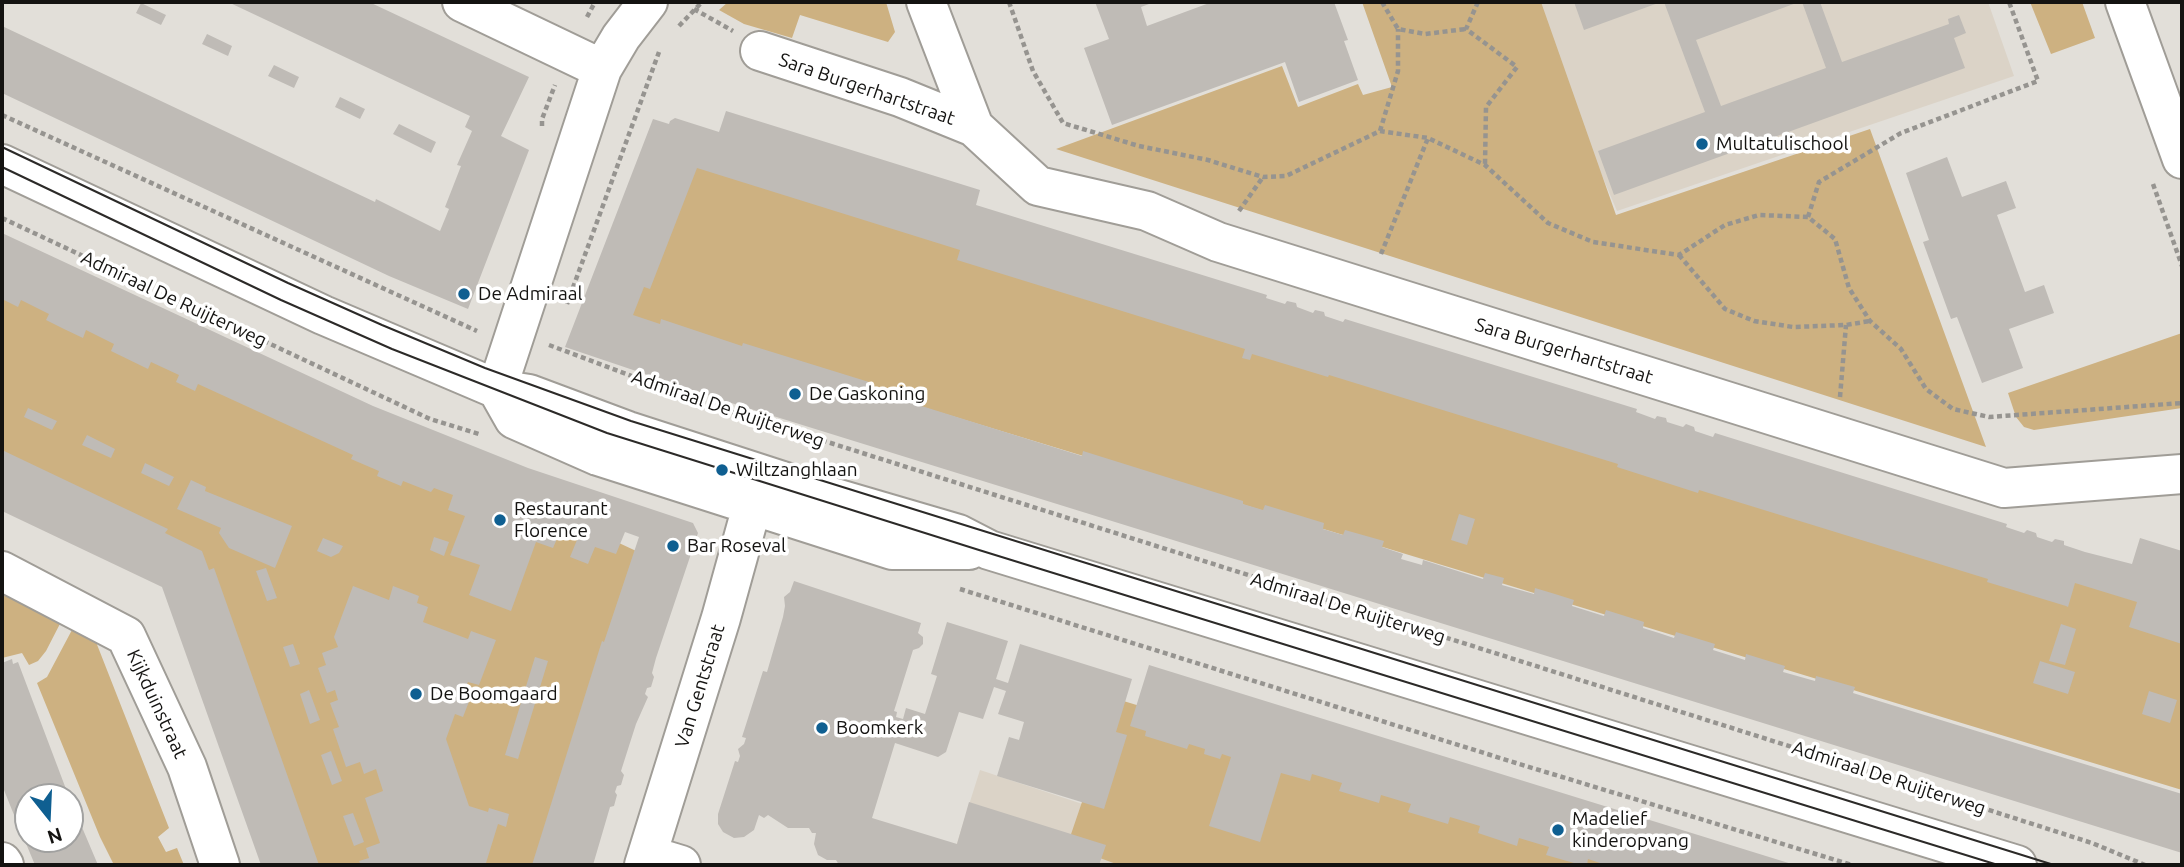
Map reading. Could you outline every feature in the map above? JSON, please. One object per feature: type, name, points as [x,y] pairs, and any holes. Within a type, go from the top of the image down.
[{"type":"street","points":[[462,2],[602,69]]},
{"type":"street","points":[[648,2],[621,37],[602,69],[497,389],[514,419],[598,456],[892,550],[989,550]]},
{"type":"street","name":"Sara Burgerhartstraat","points":[[926,2],[974,127]]},
{"type":"street","points":[[2125,2],[2182,159]]},
{"type":"street","name":"Sara Burgerhartstraat","points":[[760,51],[900,97],[974,127],[1038,186],[1147,211],[1218,242],[2004,488],[2182,474]]},
{"type":"street","points":[[2,164],[323,315],[497,389],[529,394],[628,431],[835,498],[958,534],[989,550],[2017,865]]},
{"type":"street","name":"Van Gentstraat","points":[[658,862],[752,506]]},
{"type":"street","name":"Kijkduinstraat","points":[[2,571],[126,636],[187,767],[220,865]]},
{"type":"path","points":[[675,30],[702,2]]},
{"type":"path","points":[[1009,2],[1033,71],[1063,124],[1139,146],[1208,160],[1263,177],[1286,176],[1380,131],[1428,138],[1485,165],[1548,223],[1593,242],[1679,255],[1725,309],[1754,321],[1793,327],[1846,325],[1870,321]]},
{"type":"path","points":[[1380,131],[1398,71],[1398,29],[1382,2]]},
{"type":"path","points":[[1466,29],[1478,2]]},
{"type":"path","points":[[1808,217],[1819,182],[1901,133],[2038,81],[2009,2]]},
{"type":"path","points":[[1398,29],[1426,34],[1466,29],[1517,67],[1486,107],[1485,165]]},
{"type":"path","points":[[566,306],[661,46]]},
{"type":"path","points":[[2,115],[486,335]]},
{"type":"path","points":[[1367,289],[1428,138]]},
{"type":"path","points":[[1679,255],[1725,225],[1759,215],[1808,217],[1835,239],[1849,288],[1870,321],[1901,349],[1926,389],[1953,409],[1989,417],[2182,403]]},
{"type":"path","name":"Admiraal De Ruijterweg","points":[[2,218],[430,419],[490,437]]},
{"type":"path","points":[[1837,435],[1846,325]]},
{"type":"path","name":"Admiraal De Ruijterweg","points":[[552,346],[701,402],[1793,747],[2092,843],[2146,865]]},
{"type":"path","points":[[953,587],[1516,764],[1852,865]]},
{"type":"shaded area","points":[[728,2],[886,2],[895,32],[888,42],[800,15],[792,38],[744,24],[719,10]]},
{"type":"shaded area","points":[[1362,2],[1541,2],[1616,215],[1870,129],[1986,447],[1056,149],[1282,66],[1298,107],[1358,84],[1363,95],[1392,87]]},
{"type":"shaded area","name":"Multatulischool","points":[[1528,2],[1988,2],[2014,76],[1617,211]]},
{"type":"shaded area","points":[[2030,2],[2082,2],[2095,38],[2051,54]]},
{"type":"shaded area","points":[[680,147],[2182,615],[2182,790],[613,313]]},
{"type":"shaded area","points":[[2,256],[662,563],[567,865],[296,865],[207,583],[2,481]]},
{"type":"shaded area","points":[[2182,333],[2182,408],[2034,430],[2024,427],[2016,417],[2008,393]]},
{"type":"shaded area","points":[[2,588],[64,616],[46,651],[38,661],[29,665],[22,653],[2,658]]},
{"type":"shaded area","points":[[73,628],[96,642],[169,828],[158,837],[166,852],[177,848],[184,865],[114,865],[84,798],[84,783],[78,783],[37,683],[47,677]]},
{"type":"shaded area","points":[[1117,699],[1659,865],[1119,865],[1067,846]]},
{"type":"shaded area","points":[[980,770],[1266,865],[950,865]]},
{"type":"building","points":[[228,2],[369,2],[529,77],[501,136],[529,150],[468,309],[389,276],[2,93],[2,26],[440,231],[449,209],[445,207],[461,166],[457,165],[472,131],[465,127],[470,116]]},
{"type":"building","points":[[1095,2],[1148,2],[1149,4],[1141,7],[1147,26],[1212,2],[1334,2],[1348,40],[1344,41],[1358,80],[1299,102],[1285,62],[1112,125],[1084,48],[1109,39]]},
{"type":"building","points":[[1574,2],[1661,2],[1584,30]]},
{"type":"building","points":[[1664,2],[1799,2],[1696,40],[1721,106],[1826,68],[1802,2],[1820,2],[1842,62],[1949,24],[1948,19],[1959,15],[1966,33],[1954,38],[1965,68],[1614,195],[1598,151],[1705,112]]},
{"type":"building","points":[[141,3],[166,15],[161,25],[136,13]]},
{"type":"building","points":[[207,34],[232,46],[228,56],[202,44]]},
{"type":"building","points":[[274,65],[299,77],[294,88],[268,76]]},
{"type":"building","points":[[340,97],[365,109],[360,119],[335,107]]},
{"type":"building","points":[[726,111],[980,190],[976,205],[1267,295],[1266,298],[1285,304],[1287,301],[1296,303],[1297,307],[1313,313],[1315,310],[1324,312],[1325,316],[1343,322],[1345,319],[1637,409],[1636,412],[1655,419],[1657,416],[1666,418],[1667,422],[1683,427],[1686,424],[1694,427],[1695,431],[1713,437],[1715,433],[2007,524],[2006,527],[2024,533],[2027,530],[2052,542],[2055,539],[2064,541],[2064,545],[2085,552],[2132,564],[2140,538],[2182,551],[2182,644],[2129,627],[2137,602],[2075,583],[2068,607],[1987,582],[1988,579],[1699,490],[1698,493],[1617,467],[1618,464],[1329,375],[1328,377],[1252,354],[1250,360],[1242,358],[1245,349],[957,260],[960,250],[697,168],[650,289],[644,287],[633,315],[660,324],[661,319],[742,346],[743,343],[869,382],[867,389],[1082,456],[1083,451],[1243,501],[1243,504],[1263,510],[1265,505],[1324,523],[1323,529],[1343,535],[1345,530],[1384,541],[1382,547],[1403,554],[1401,559],[1422,565],[1423,560],[1483,579],[1485,573],[1504,578],[1502,585],[1534,594],[1535,588],[1555,594],[1574,600],[1572,606],[1604,616],[1606,610],[1644,622],[1643,628],[1674,638],[1676,632],[1715,644],[1713,650],[1745,660],[1746,654],[1785,666],[1783,672],[1815,681],[1816,676],[1855,687],[1853,693],[2182,794],[2182,853],[725,401],[565,347],[653,119],[669,124],[675,118],[719,132]]},
{"type":"building","points":[[399,124],[436,142],[431,153],[393,134]]},
{"type":"building","points":[[1947,157],[1962,197],[2006,181],[2016,208],[1997,215],[2025,292],[2044,285],[2054,313],[2009,329],[2023,368],[1982,383],[1957,317],[1951,319],[1923,242],[1929,240],[1906,173]]},
{"type":"building","points":[[2,233],[373,406],[528,468],[693,523],[698,533],[656,658],[651,687],[647,688],[645,694],[648,697],[621,771],[624,775],[621,785],[617,786],[614,806],[610,807],[593,865],[532,865],[602,641],[604,642],[639,537],[625,532],[616,554],[595,547],[588,564],[570,557],[577,540],[559,534],[553,548],[536,542],[511,611],[469,595],[480,565],[450,555],[465,516],[448,510],[453,495],[434,488],[431,492],[403,481],[401,486],[377,476],[379,471],[351,459],[353,455],[198,384],[195,391],[176,382],[179,375],[151,362],[148,369],[111,351],[114,344],[86,330],[83,338],[46,320],[49,314],[21,300],[18,307],[2,299]]},
{"type":"building","points":[[28,408],[57,421],[52,430],[24,417]]},
{"type":"building","points":[[87,435],[115,449],[111,458],[82,445]]},
{"type":"building","points":[[2,450],[168,529],[165,533],[202,551],[209,570],[214,568],[319,865],[261,865],[162,587],[2,511]]},
{"type":"building","points":[[145,463],[174,477],[169,486],[141,473]]},
{"type":"building","points":[[191,480],[206,487],[205,491],[292,526],[275,568],[229,548],[219,533],[221,528],[177,509]]},
{"type":"building","points":[[1459,514],[1475,519],[1467,545],[1451,540]]},
{"type":"building","points":[[434,537],[449,542],[444,556],[430,550]]},
{"type":"building","points":[[323,538],[343,546],[339,553],[331,557],[317,551]]},
{"type":"building","points":[[266,568],[277,598],[267,601],[256,571]]},
{"type":"building","points":[[794,581],[921,623],[918,633],[923,637],[923,644],[913,650],[894,711],[897,712],[896,717],[903,719],[906,708],[925,714],[937,676],[931,674],[947,622],[1008,641],[996,679],[1008,683],[1020,644],[1132,679],[1116,732],[1127,735],[1104,809],[997,776],[1009,737],[1019,740],[1024,722],[998,714],[1006,691],[994,687],[983,719],[959,712],[946,752],[938,757],[895,743],[872,818],[957,844],[969,802],[1106,845],[1099,865],[839,865],[836,860],[827,860],[818,855],[814,844],[816,833],[812,833],[809,828],[788,828],[768,815],[764,818],[759,815],[754,830],[744,837],[734,838],[723,832],[718,824],[718,814],[735,761],[738,762],[740,756],[738,749],[746,738],[742,737],[763,671],[767,672],[783,617],[784,597],[790,592]]},
{"type":"building","points":[[353,586],[389,600],[393,586],[419,596],[417,603],[428,607],[423,622],[468,639],[471,631],[496,640],[479,685],[468,682],[462,696],[470,699],[463,717],[455,714],[446,739],[469,806],[488,812],[489,808],[509,814],[506,827],[498,824],[486,863],[361,865],[359,861],[369,858],[366,848],[380,843],[365,798],[383,791],[376,769],[364,774],[360,762],[346,767],[333,729],[339,727],[330,703],[338,700],[335,690],[327,693],[318,668],[326,665],[322,653],[338,647],[334,637]]},
{"type":"building","points":[[2061,624],[2076,629],[2065,665],[2049,661]]},
{"type":"building","points":[[293,644],[300,664],[290,667],[283,647]]},
{"type":"building","points":[[535,657],[548,661],[518,759],[505,755]]},
{"type":"building","points":[[12,659],[13,664],[18,662],[64,783],[14,783],[14,815],[2,785],[2,663]]},
{"type":"building","points":[[2040,661],[2075,672],[2068,694],[2033,683]]},
{"type":"building","points":[[1149,665],[1795,865],[1606,865],[1588,859],[1587,865],[1581,865],[1546,855],[1549,847],[1519,838],[1517,846],[1478,833],[1480,826],[1450,817],[1448,824],[1408,812],[1411,804],[1381,795],[1379,803],[1339,791],[1342,783],[1312,774],[1310,781],[1281,773],[1260,842],[1209,826],[1231,757],[1222,754],[1220,759],[1204,754],[1205,749],[1189,744],[1187,749],[1145,736],[1146,731],[1130,726]]},
{"type":"building","points":[[309,690],[320,720],[310,724],[300,694]]},
{"type":"building","points":[[2149,691],[2177,700],[2170,723],[2142,714]]},
{"type":"building","points":[[331,751],[342,781],[332,785],[321,755]]},
{"type":"building","points":[[353,813],[364,842],[354,846],[343,816]]},
{"type":"building","points":[[84,832],[98,865],[35,865],[30,853],[84,853]]},
{"type":"tram line","points":[[2,147],[382,325],[485,368],[631,421],[2054,865]]},
{"type":"tram line","points":[[2,167],[281,300],[392,349],[607,433],[1998,865]]},
{"type":"place","name":"Multatulischool","points":[[1702,144]]},
{"type":"place","name":"De Admiraal","points":[[464,294]]},
{"type":"place","name":"De Gaskoning","points":[[795,394]]},
{"type":"place","name":"Wiltzanghlaan","points":[[722,470]]},
{"type":"place","name":"Restaurant Florence","points":[[500,520]]},
{"type":"place","name":"Bar Roseval","points":[[673,546]]},
{"type":"place","name":"De Boomgaard","points":[[416,694]]},
{"type":"place","name":"Boomkerk","points":[[822,728]]},
{"type":"place","name":"Madelief kinderopvang","points":[[1558,830]]}]
